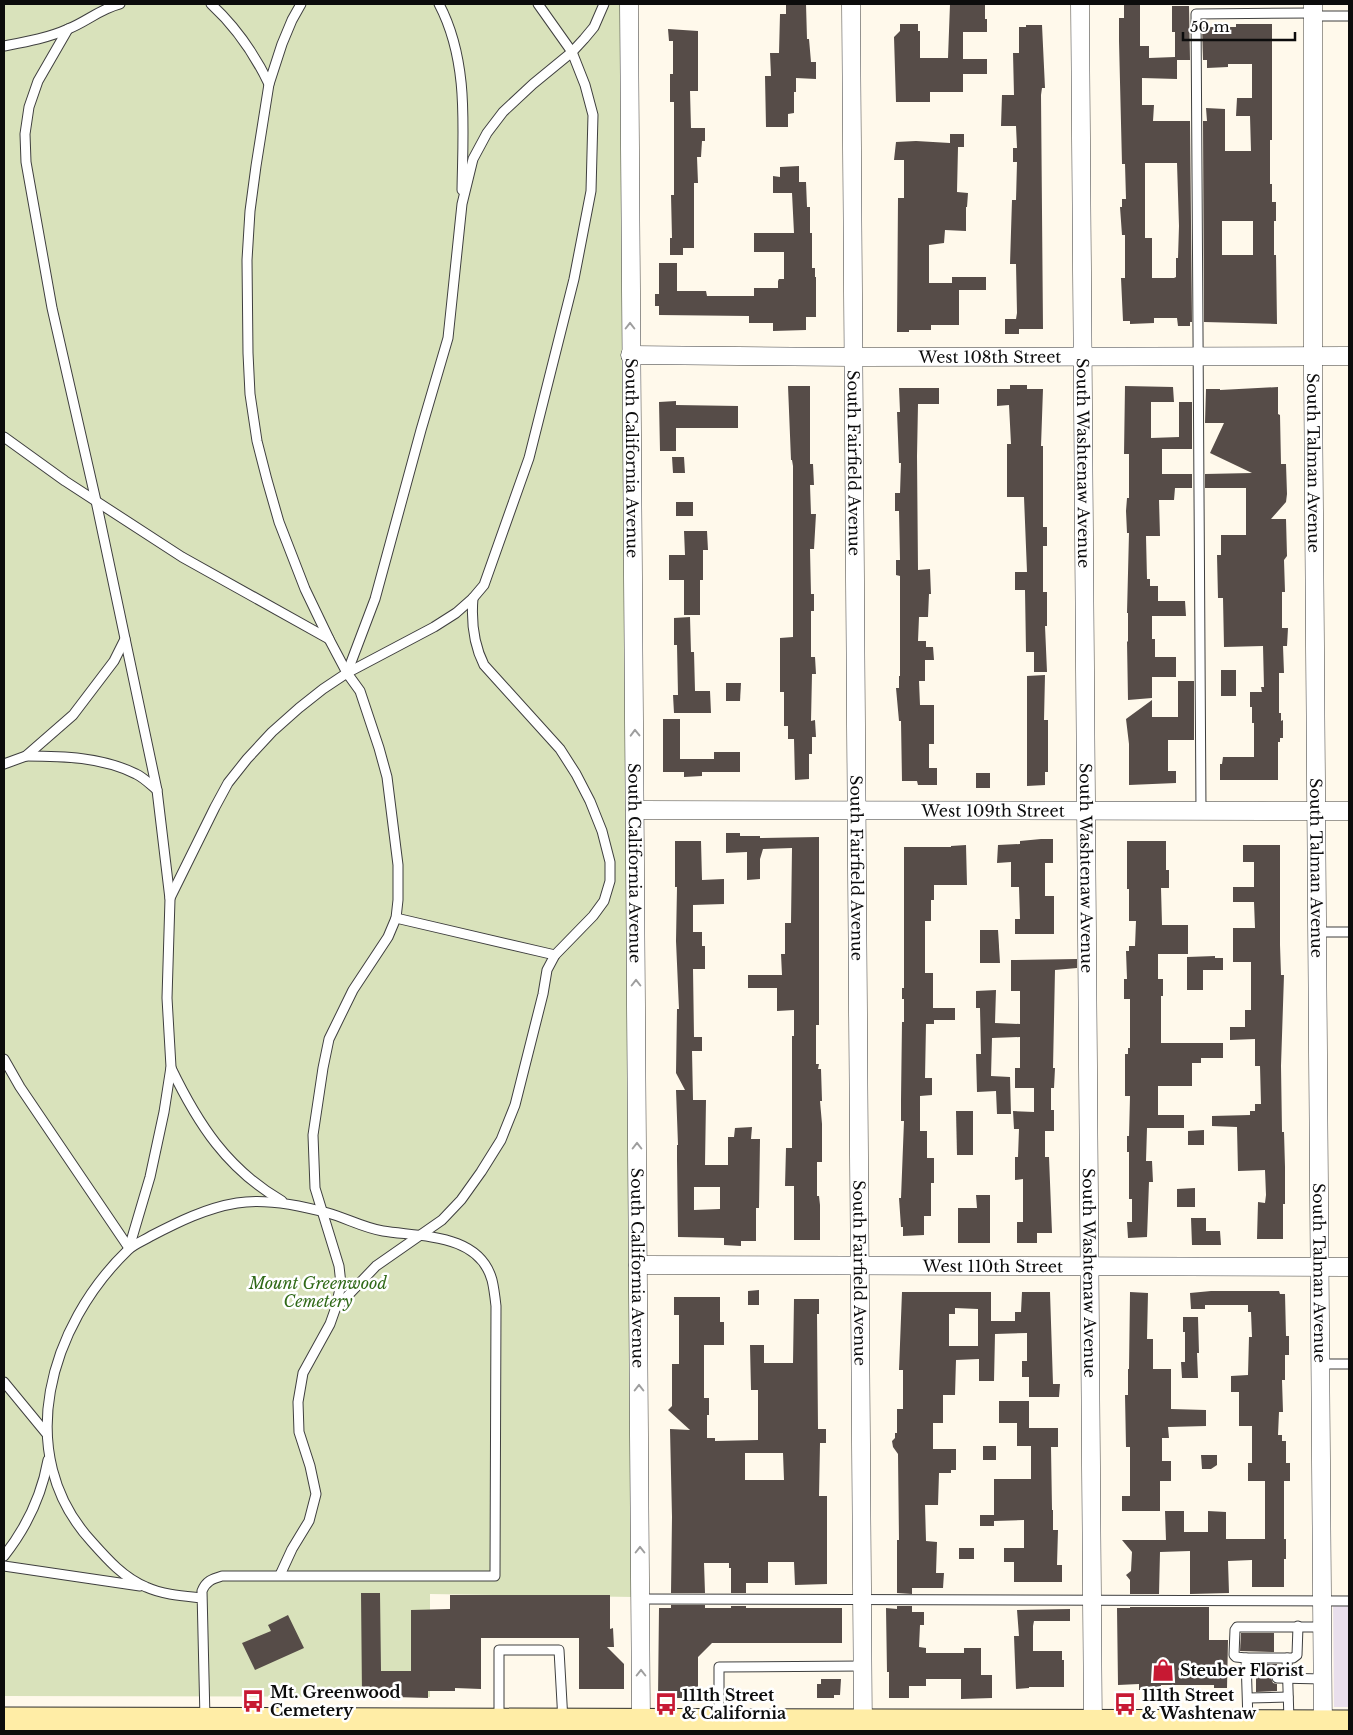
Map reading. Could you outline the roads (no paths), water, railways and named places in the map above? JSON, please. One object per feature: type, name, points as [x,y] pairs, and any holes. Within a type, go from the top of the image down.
[{"type":"main road","points":[[4,1720],[205,1726],[499,1721],[719,1722],[956,1727],[1208,1727],[1248,1723],[1289,1723],[1323,1727],[1349,1723]]},
{"type":"street","name":"South California Avenue","points":[[629,4],[641,1721]]},
{"type":"street","name":"South Fairfield Avenue","points":[[851,4],[863,1726]]},
{"type":"street","name":"South Washtenaw Avenue","points":[[1080,4],[1093,1727]]},
{"type":"street","name":"South Talman Avenue","points":[[1313,11],[1313,356],[1323,1727]]},
{"type":"street","name":"West 108th Street","points":[[630,355],[853,357],[1349,356]]},
{"type":"street","name":"West 109th Street","points":[[635,810],[1349,811]]},
{"type":"street","name":"West 110th Street","points":[[638,1265],[1349,1267]]},
{"type":"lane","points":[[4,46],[68,29],[105,8],[120,4]]},
{"type":"lane","points":[[211,4],[226,18],[246,42],[260,64],[269,84]]},
{"type":"lane","points":[[280,1575],[308,1521],[316,1494],[310,1466],[299,1432],[298,1402],[303,1373],[330,1324],[336,1307],[340,1284],[339,1266],[320,1211],[315,1188],[313,1135],[328,1039],[352,990],[388,937],[396,918],[398,900],[398,865],[387,777],[370,717],[360,691],[347,673],[305,589],[279,522],[266,480],[257,441],[250,394],[247,260],[261,124],[269,84],[285,36],[301,4]]},
{"type":"lane","points":[[440,4],[449,22],[460,67],[462,204]]},
{"type":"lane","points":[[170,899],[228,783],[247,758],[272,732],[323,689],[347,673],[434,627],[456,613],[484,585],[529,458],[574,279],[591,191],[592,115],[585,85],[572,52],[538,4]]},
{"type":"lane","points":[[347,673],[375,599],[448,338],[462,204],[473,159],[487,132],[503,112],[572,52],[594,27],[604,4]]},
{"type":"lane","points":[[1201,811],[1196,14],[1313,11],[1349,16]]},
{"type":"lane","points":[[68,29],[38,80],[29,107],[25,134],[26,162],[52,308],[96,501],[157,790],[170,899],[167,998],[171,1068],[150,1177],[129,1248]]},
{"type":"lane","points":[[4,437],[96,501],[182,557],[329,639]]},
{"type":"lane","points":[[336,1307],[376,1266],[442,1220],[461,1200],[481,1172],[501,1140],[515,1105],[543,994],[547,970],[555,956],[604,901],[610,881],[610,862],[602,831],[590,801],[576,774],[560,749],[484,665],[477,651],[473,633],[473,598]]},
{"type":"lane","points":[[4,764],[26,756],[73,715],[114,661],[125,639]]},
{"type":"lane","points":[[26,756],[87,759],[114,765],[137,774],[157,790]]},
{"type":"lane","points":[[396,918],[555,956]]},
{"type":"lane","points":[[1318,932],[1349,932]]},
{"type":"lane","points":[[4,1059],[25,1095],[129,1248]]},
{"type":"lane","points":[[171,1068],[199,1119],[226,1157],[266,1192],[287,1204]]},
{"type":"lane","points":[[145,1587],[124,1575],[83,1532],[67,1509],[57,1486],[49,1457],[46,1433],[48,1401],[52,1384],[61,1351],[71,1327],[100,1282],[129,1248],[179,1222],[218,1207],[239,1203],[266,1202],[320,1211],[380,1230],[421,1234],[460,1244],[481,1258],[492,1278],[496,1306],[495,1576],[280,1575],[222,1576],[209,1580],[204,1586],[202,1598],[205,1726]]},
{"type":"lane","points":[[1321,1364],[1349,1364]]},
{"type":"lane","points":[[4,1382],[46,1433]]},
{"type":"lane","points":[[4,1556],[39,1497],[49,1457]]},
{"type":"lane","points":[[4,1566],[145,1587],[167,1594],[202,1598]]},
{"type":"lane","points":[[640,1599],[1349,1601]]},
{"type":"lane","points":[[1298,1626],[1297,1655],[1294,1658],[1246,1658],[1234,1655],[1235,1630],[1237,1626],[1298,1626],[1322,1626]]},
{"type":"lane","points":[[499,1721],[499,1650],[559,1650],[563,1721]]},
{"type":"lane","points":[[1246,1658],[1251,1678],[1248,1698],[1248,1723]]},
{"type":"lane","points":[[1288,1658],[1289,1723]]},
{"type":"lane","points":[[719,1722],[719,1667],[862,1666]]},
{"type":"lane","points":[[1277,1678],[1323,1679]]},
{"type":"lane","points":[[1248,1698],[1288,1698]]},
{"type":"place","name":"Steuber Florist","points":[[1163,1670]]},
{"type":"place","name":"Mt. Greenwood Cemetery","points":[[253,1701]]},
{"type":"place","name":"111th Street & California","points":[[666,1704]]},
{"type":"place","name":"111th Street & Washtenaw","points":[[1125,1704]]},
{"type":"park label","name":"Mount Greenwood Cemetery","points":[[318,1292]]}]
